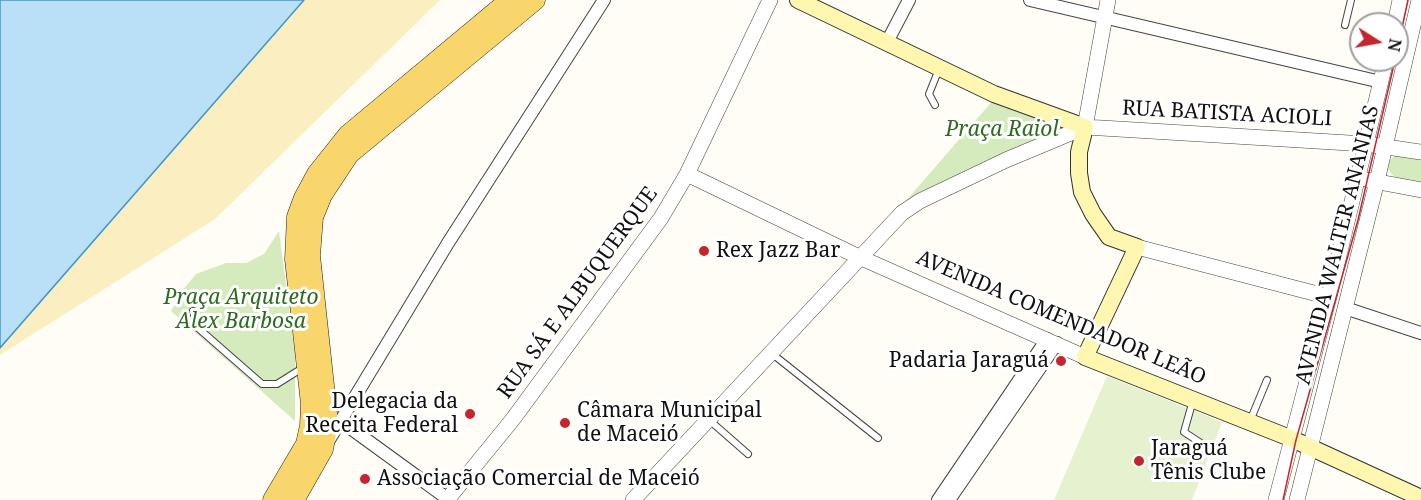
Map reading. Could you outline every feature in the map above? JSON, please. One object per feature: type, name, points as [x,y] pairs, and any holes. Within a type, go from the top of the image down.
[{"type":"main road","points":[[273,500],[306,444],[311,404],[294,237],[297,217],[317,174],[348,135],[510,0]]},
{"type":"main road","points":[[294,500],[322,448],[328,423],[328,403],[310,256],[313,217],[322,195],[349,154],[535,0]]},
{"type":"main road","points":[[798,0],[885,44],[994,94],[1085,127],[1079,152],[1082,192],[1097,221],[1109,237],[1137,247],[1085,357]]},
{"type":"main road","name":"AVENIDA COMENDADOR LEÃO","points":[[1085,357],[1290,438],[1421,498]]},
{"type":"street","points":[[322,448],[342,422],[448,243],[604,0]]},
{"type":"street","name":"RUA SÁ E ALBUQUERQUE","points":[[447,499],[513,419],[626,269],[687,174],[770,0]]},
{"type":"street","points":[[885,44],[909,0]]},
{"type":"street","points":[[1030,0],[1381,82]]},
{"type":"street","points":[[633,500],[902,213],[920,201],[1006,160],[1085,127],[1108,0]]},
{"type":"street","name":"AVENIDA WALTER ANANIAS","points":[[1297,500],[1377,181],[1419,0]]},
{"type":"street","name":"AVENIDA WALTER ANANIAS","points":[[1276,500],[1290,438],[1329,297],[1383,72]]},
{"type":"street","name":"RUA BATISTA ACIOLI","points":[[1085,127],[1385,145],[1421,152]]},
{"type":"street","name":"AVENIDA COMENDADOR LEÃO","points":[[687,174],[859,257],[1085,357]]},
{"type":"street","points":[[1358,178],[1421,190]]},
{"type":"street","points":[[1137,247],[1329,297]]},
{"type":"street","points":[[1345,308],[1421,333]]},
{"type":"street","points":[[938,500],[1052,341]]},
{"type":"street","points":[[949,500],[1052,341]]},
{"type":"street","points":[[342,422],[447,499]]},
{"type":"lane","points":[[1345,25],[1351,0]]},
{"type":"lane","points":[[935,105],[929,94],[939,69]]},
{"type":"lane","points":[[193,310],[198,328],[262,384],[277,384],[307,365]]},
{"type":"lane","points":[[770,352],[878,438]]},
{"type":"lane","points":[[1250,422],[1267,380]]},
{"type":"lane","points":[[1194,399],[1184,432],[1207,447]]},
{"type":"lane","points":[[708,419],[748,454]]},
{"type":"green space","name":"Praça Raiol","points":[[995,98],[1069,128],[905,202]]},
{"type":"green space","points":[[1397,154],[1421,158],[1421,182],[1396,179],[1388,169],[1390,160]]},
{"type":"green space","name":"Praça Arquiteto Alex Barbosa","points":[[279,231],[295,355],[295,421],[171,311],[182,291],[196,274],[226,263],[246,263],[264,254]]},
{"type":"green space","name":"Jaraguá Tênis Clube","points":[[1107,376],[1222,422],[1192,500],[1054,500]]},
{"type":"sand","points":[[304,0],[440,0],[215,219],[0,355],[0,348]]},
{"type":"water","points":[[0,0],[304,0],[0,348]]},
{"type":"tram line","points":[[1405,12],[1408,0]]},
{"type":"tram line","points":[[1283,500],[1296,440],[1358,220],[1392,72]]},
{"type":"place","name":"Rex Jazz Bar","points":[[704,251]]},
{"type":"place","name":"Padaria Jaraguá","points":[[1061,361]]},
{"type":"place","name":"Delegacia da Receita Federal","points":[[470,414]]},
{"type":"place","name":"Câmara Municipal de Maceió","points":[[565,423]]},
{"type":"place","name":"Jaraguá Tênis Clube","points":[[1139,461]]},
{"type":"place","name":"Associação Comercial de Maceió","points":[[365,479]]}]
